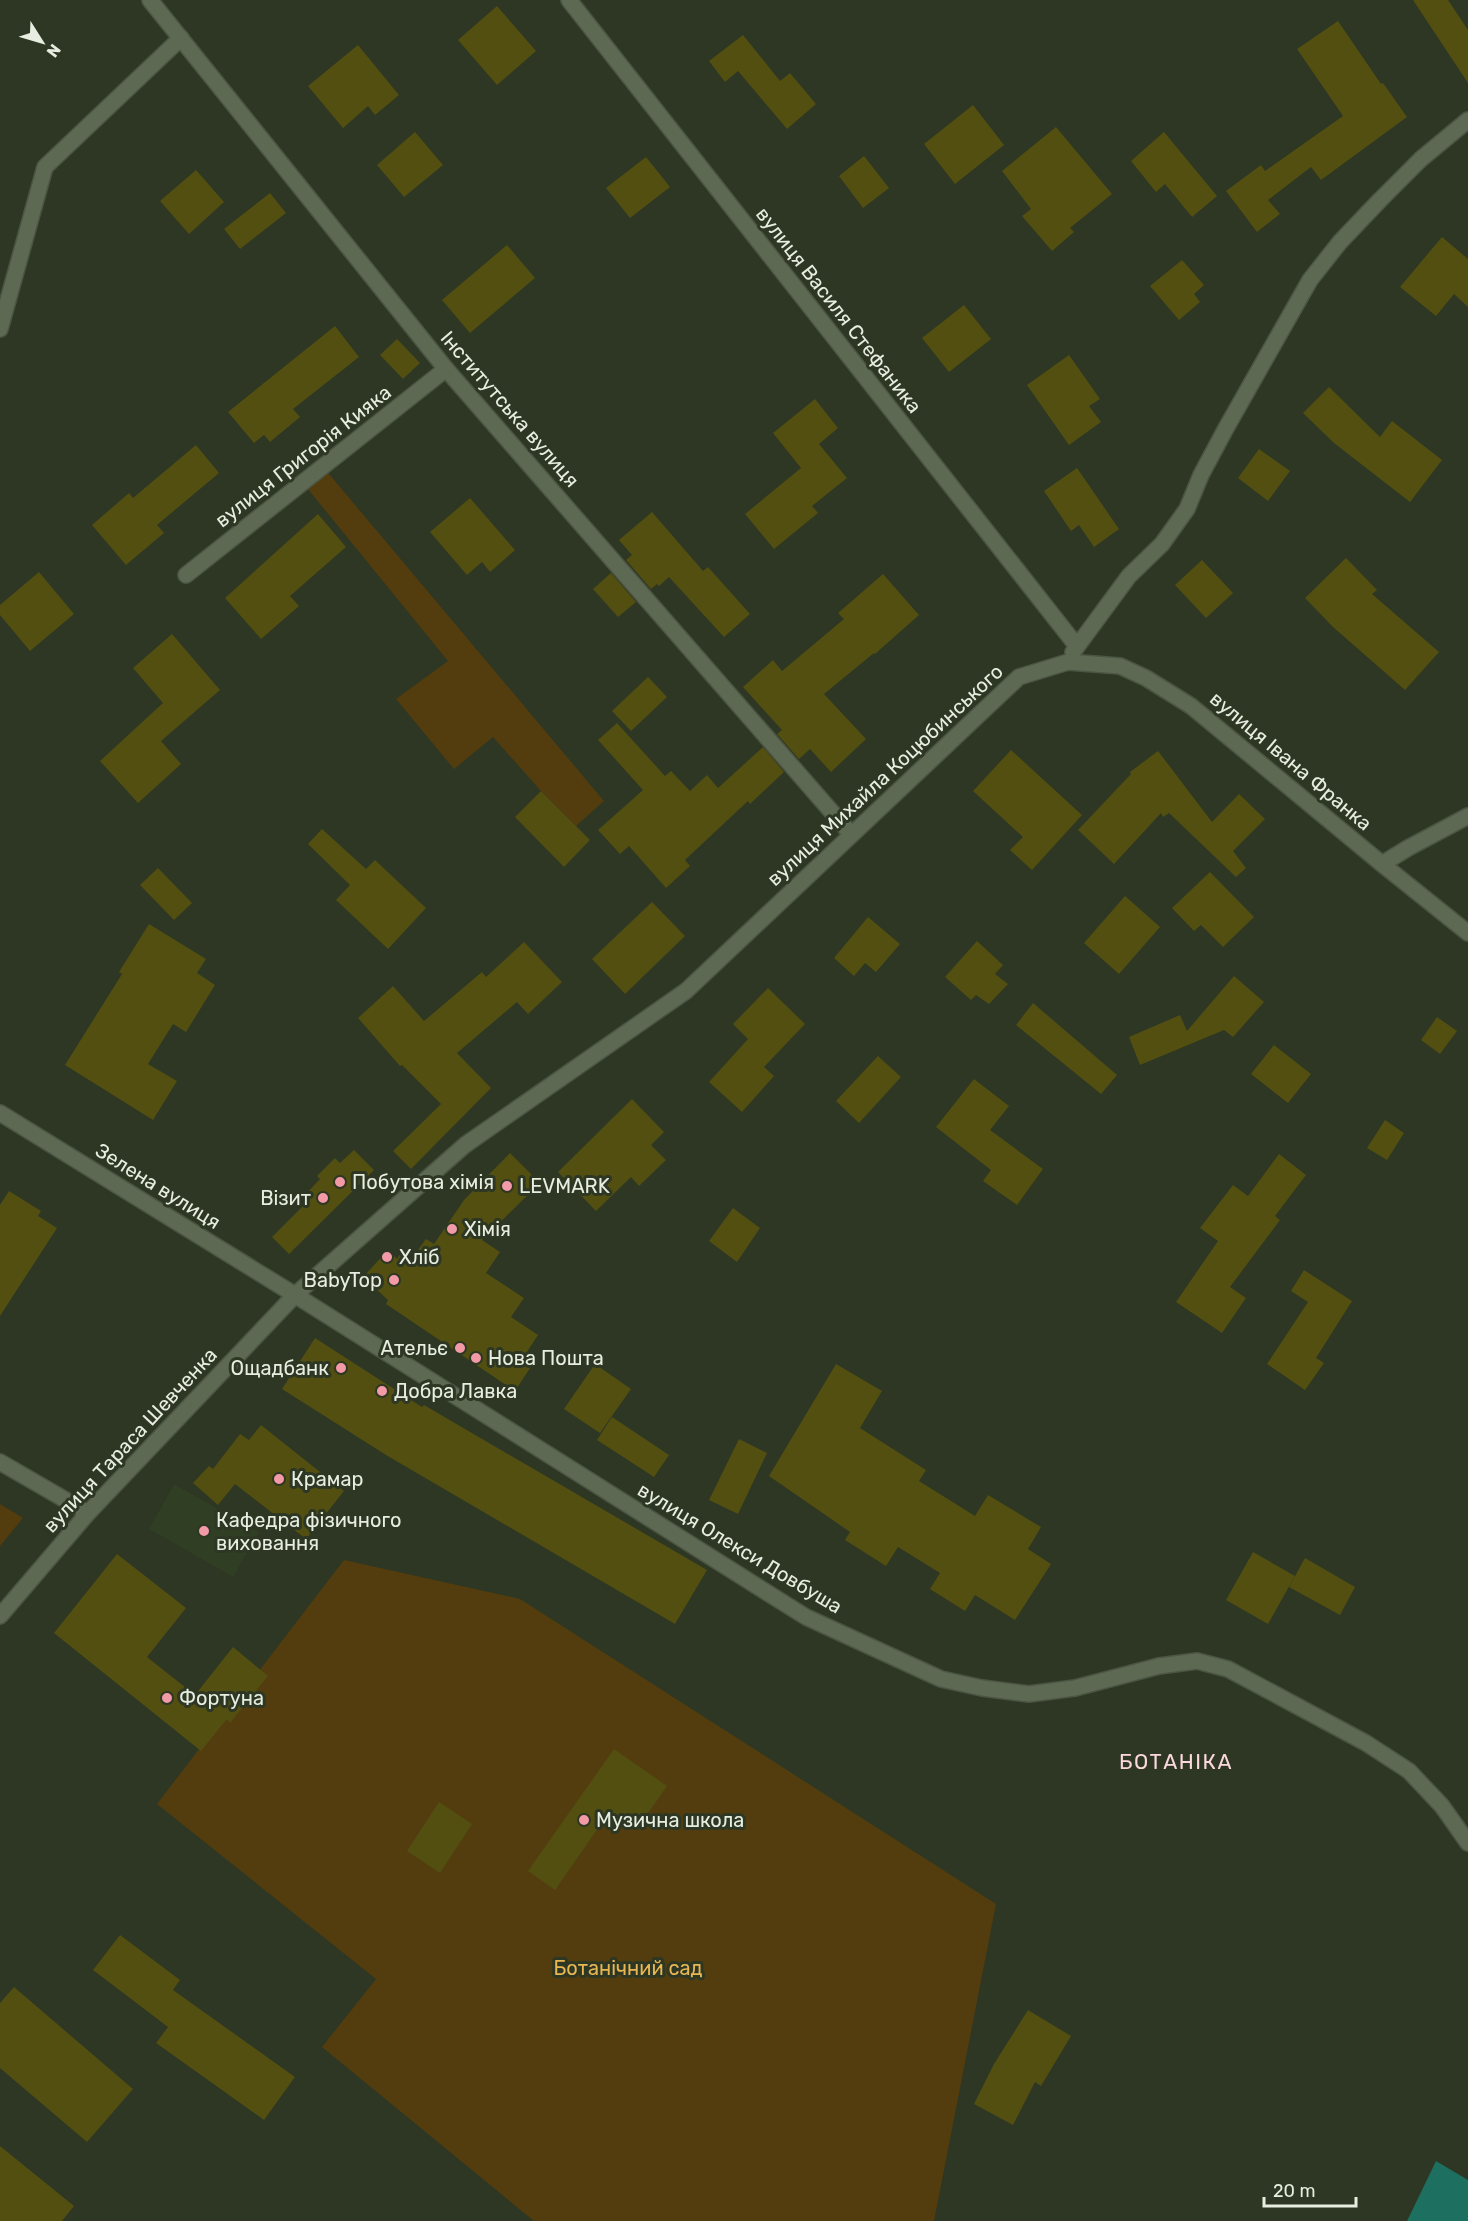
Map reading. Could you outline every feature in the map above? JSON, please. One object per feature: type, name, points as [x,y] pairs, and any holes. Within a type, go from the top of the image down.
[{"type":"street","name":"Інститутська вулиця","points":[[150,0],[446,369],[851,834]]},
{"type":"street","name":"вулиця Василя Стефаника","points":[[569,0],[1076,645]]},
{"type":"street","points":[[0,329],[45,167],[181,38]]},
{"type":"street","points":[[1068,662],[1076,645],[1128,576],[1162,544],[1187,509],[1201,475],[1310,280],[1340,242],[1380,200],[1421,159],[1468,120]]},
{"type":"street","name":"вулиця Григорія Кияка","points":[[186,575],[446,369]]},
{"type":"street","name":"вулиця Михайла Коцюбинського","points":[[295,1295],[465,1145],[686,991],[1019,677],[1068,662]]},
{"type":"street","name":"вулиця Івана Франка","points":[[1068,662],[1120,666],[1169,691],[1191,706],[1468,933]]},
{"type":"street","points":[[1382,864],[1468,816]]},
{"type":"street","name":"Зелена вулиця","points":[[0,1113],[295,1295]]},
{"type":"street","name":"вулиця Тараса Шевченка","points":[[0,1616],[88,1513],[295,1295]]},
{"type":"street","name":"вулиця Олекси Довбуша","points":[[295,1295],[806,1617],[877,1651],[941,1679],[982,1688],[1029,1694],[1075,1688],[1159,1666],[1197,1660],[1228,1669],[1366,1743],[1409,1771],[1442,1806],[1468,1844]]},
{"type":"street","points":[[0,1462],[88,1513]]},
{"type":"shaded area","name":"Кафедра фізичного виховання","points":[[174,1484],[259,1532],[233,1577],[149,1529]]},
{"type":"green space","points":[[324,468],[604,801],[576,826],[493,737],[454,769],[396,699],[448,661],[303,483]]},
{"type":"green space","points":[[0,1504],[23,1518],[0,1546]]},
{"type":"green space","name":"Ботанічний сад","points":[[344,1560],[520,1599],[996,1904],[934,2221],[534,2221],[322,2047],[376,1979],[157,1804]]},
{"type":"water","points":[[1436,2161],[1468,2180],[1468,2221],[1407,2221]]},
{"type":"building","points":[[1413,0],[1448,0],[1468,30],[1468,83]]},
{"type":"building","points":[[497,6],[536,51],[497,85],[458,40]]},
{"type":"building","points":[[1338,21],[1381,84],[1383,83],[1407,117],[1321,180],[1311,167],[1268,200],[1280,214],[1257,232],[1226,191],[1261,165],[1265,171],[1343,116],[1297,49]]},
{"type":"building","points":[[743,35],[780,81],[790,73],[816,104],[787,129],[738,71],[725,82],[709,61]]},
{"type":"building","points":[[358,45],[399,95],[375,115],[368,106],[343,128],[308,86]]},
{"type":"building","points":[[973,105],[1004,145],[955,184],[924,144]]},
{"type":"building","points":[[1056,127],[1112,194],[1070,228],[1074,232],[1052,251],[1022,216],[1031,209],[1002,171]]},
{"type":"building","points":[[415,132],[443,165],[404,197],[377,165]]},
{"type":"building","points":[[1164,132],[1217,196],[1192,217],[1165,184],[1156,192],[1131,161]]},
{"type":"building","points":[[864,156],[889,188],[863,208],[839,176]]},
{"type":"building","points":[[646,157],[670,187],[630,218],[606,188]]},
{"type":"building","points":[[196,170],[224,202],[189,234],[160,201]]},
{"type":"building","points":[[270,193],[286,213],[240,249],[224,229]]},
{"type":"building","points":[[1442,237],[1468,259],[1468,307],[1454,294],[1436,316],[1400,287]]},
{"type":"building","points":[[507,245],[535,278],[470,333],[442,300]]},
{"type":"building","points":[[1182,260],[1204,285],[1194,294],[1200,302],[1179,320],[1150,286]]},
{"type":"building","points":[[964,305],[991,339],[949,372],[922,338]]},
{"type":"building","points":[[335,326],[359,357],[293,409],[300,417],[270,442],[264,435],[254,443],[228,412]]},
{"type":"building","points":[[397,339],[420,363],[403,379],[380,355]]},
{"type":"building","points":[[1069,355],[1100,399],[1089,406],[1101,422],[1069,445],[1027,385]]},
{"type":"building","points":[[1329,387],[1380,437],[1392,421],[1442,460],[1410,502],[1334,443],[1303,413]]},
{"type":"building","points":[[815,399],[838,428],[819,444],[847,478],[812,506],[818,513],[774,549],[745,514],[801,468],[773,433]]},
{"type":"building","points":[[196,445],[219,473],[157,525],[164,533],[126,565],[92,525],[129,493],[133,498]]},
{"type":"building","points":[[1259,449],[1290,471],[1268,501],[1238,478]]},
{"type":"building","points":[[1077,468],[1119,529],[1094,547],[1079,525],[1071,531],[1044,491]]},
{"type":"building","points":[[470,498],[515,550],[490,572],[482,562],[467,575],[430,532]]},
{"type":"building","points":[[652,512],[703,571],[708,567],[750,614],[724,637],[669,577],[659,586],[657,584],[651,589],[626,560],[632,555],[619,540]]},
{"type":"building","points":[[318,514],[346,547],[290,596],[299,606],[261,639],[225,598]]},
{"type":"building","points":[[1346,558],[1377,590],[1372,594],[1439,652],[1405,690],[1333,627],[1305,598]]},
{"type":"building","points":[[1202,560],[1233,593],[1206,618],[1175,585]]},
{"type":"building","points":[[39,572],[74,614],[30,651],[0,615],[0,605]]},
{"type":"building","points":[[611,573],[636,602],[618,617],[593,589]]},
{"type":"building","points":[[883,574],[919,615],[875,654],[824,694],[866,739],[831,772],[810,749],[799,759],[777,734],[782,730],[743,687],[773,660],[782,671],[844,619],[838,613]]},
{"type":"building","points":[[172,634],[220,690],[161,741],[181,764],[138,803],[100,761],[163,703],[133,668]]},
{"type":"building","points":[[648,677],[667,697],[631,731],[612,711]]},
{"type":"building","points":[[617,723],[665,776],[671,771],[690,791],[707,775],[718,788],[763,747],[784,772],[750,804],[748,801],[685,860],[690,866],[666,888],[629,846],[620,854],[598,830],[643,790],[598,740]]},
{"type":"building","points":[[1011,750],[1082,815],[1032,870],[1010,850],[1023,837],[973,791]]},
{"type":"building","points":[[1158,751],[1212,822],[1239,794],[1265,819],[1233,851],[1246,868],[1236,877],[1169,813],[1163,817],[1161,813],[1114,864],[1078,830],[1131,774],[1130,772]]},
{"type":"building","points":[[541,791],[590,840],[564,867],[515,817]]},
{"type":"building","points":[[322,829],[366,869],[375,860],[426,908],[388,949],[336,900],[350,885],[308,844]]},
{"type":"building","points":[[158,868],[192,903],[174,920],[140,885]]},
{"type":"building","points":[[1210,872],[1254,917],[1223,947],[1201,925],[1194,931],[1172,908]]},
{"type":"building","points":[[1125,896],[1160,927],[1119,974],[1084,943]]},
{"type":"building","points":[[652,902],[685,936],[625,994],[592,959]]},
{"type":"building","points":[[868,917],[900,944],[876,972],[865,963],[854,976],[834,958]]},
{"type":"building","points":[[149,924],[206,959],[197,973],[215,985],[186,1032],[173,1024],[148,1064],[177,1081],[153,1120],[65,1065],[122,974],[119,972]]},
{"type":"building","points":[[977,941],[1003,965],[995,974],[1008,984],[989,1004],[976,995],[971,1000],[945,977]]},
{"type":"building","points":[[524,942],[562,982],[528,1014],[517,1002],[457,1053],[491,1088],[411,1169],[393,1151],[441,1104],[402,1065],[400,1066],[358,1018],[393,986],[424,1021],[482,972],[486,977]]},
{"type":"building","points":[[1234,976],[1264,1002],[1233,1037],[1224,1030],[1140,1065],[1129,1037],[1180,1015],[1187,1031]]},
{"type":"building","points":[[768,988],[805,1024],[764,1067],[774,1076],[742,1112],[709,1082],[748,1039],[733,1024]]},
{"type":"building","points":[[1033,1003],[1117,1075],[1101,1094],[1016,1025]]},
{"type":"building","points":[[1437,1017],[1457,1031],[1440,1054],[1421,1040]]},
{"type":"building","points":[[1274,1045],[1311,1074],[1288,1103],[1251,1074]]},
{"type":"building","points":[[878,1056],[901,1077],[859,1123],[836,1101]]},
{"type":"building","points":[[974,1079],[1009,1106],[990,1130],[1043,1169],[1017,1205],[983,1181],[991,1170],[936,1127]]},
{"type":"building","points":[[632,1099],[664,1132],[651,1145],[666,1160],[639,1186],[631,1177],[596,1211],[558,1172]]},
{"type":"building","points":[[1385,1120],[1404,1133],[1387,1160],[1367,1148]]},
{"type":"building","points":[[354,1150],[374,1170],[289,1254],[272,1237],[309,1200],[305,1195],[320,1179],[317,1176],[335,1158],[340,1163]]},
{"type":"building","points":[[510,1153],[540,1183],[482,1240],[500,1252],[486,1273],[524,1298],[511,1317],[538,1335],[525,1355],[534,1362],[515,1391],[386,1304],[388,1300],[363,1277],[388,1250],[397,1259],[400,1254],[410,1261],[426,1239],[434,1244],[464,1200]]},
{"type":"building","points":[[1279,1154],[1306,1175],[1275,1216],[1280,1220],[1230,1287],[1246,1298],[1222,1333],[1176,1302],[1218,1241],[1200,1228],[1233,1185],[1248,1196]]},
{"type":"building","points":[[9,1191],[41,1211],[38,1216],[57,1228],[0,1316],[0,1205]]},
{"type":"building","points":[[733,1208],[760,1228],[737,1262],[709,1241]]},
{"type":"building","points":[[1304,1270],[1352,1301],[1316,1358],[1324,1363],[1305,1390],[1267,1364],[1308,1302],[1291,1291]]},
{"type":"building","points":[[315,1338],[422,1407],[424,1405],[707,1570],[675,1624],[386,1455],[282,1389]]},
{"type":"building","points":[[595,1364],[631,1389],[600,1433],[564,1409]]},
{"type":"building","points":[[836,1364],[882,1391],[860,1428],[926,1470],[919,1481],[975,1516],[988,1495],[1041,1527],[1028,1549],[1051,1564],[1015,1620],[975,1595],[965,1611],[930,1589],[940,1573],[898,1547],[886,1566],[845,1540],[850,1532],[769,1476]]},
{"type":"building","points":[[612,1417],[669,1455],[654,1477],[597,1440]]},
{"type":"building","name":"Крамар","points":[[261,1425],[344,1491],[306,1539],[235,1484],[218,1505],[193,1483],[209,1466],[213,1469],[240,1434],[249,1440]]},
{"type":"building","points":[[739,1439],[767,1453],[738,1514],[709,1500]]},
{"type":"building","points":[[1253,1552],[1295,1576],[1268,1624],[1226,1600]]},
{"type":"building","points":[[117,1554],[186,1608],[147,1657],[195,1695],[233,1647],[268,1676],[230,1723],[227,1719],[201,1751],[54,1633]]},
{"type":"building","points":[[1305,1558],[1355,1587],[1340,1615],[1289,1587]]},
{"type":"building","name":"Музична школа","points":[[614,1749],[667,1786],[636,1830],[610,1811],[555,1890],[528,1871]]},
{"type":"building","points":[[439,1802],[472,1824],[440,1873],[407,1851]]},
{"type":"building","points":[[120,1935],[180,1980],[173,1990],[295,2077],[264,2120],[156,2043],[168,2027],[93,1970]]},
{"type":"building","points":[[14,1987],[133,2089],[87,2142],[0,2068],[0,2003]]},
{"type":"building","points":[[1028,2010],[1071,2036],[1041,2086],[1035,2082],[1013,2125],[974,2104],[994,2064]]},
{"type":"building","points":[[0,2146],[74,2206],[62,2221],[0,2221]]},
{"type":"place","name":"Побутова хімія","points":[[340,1182]]},
{"type":"place","name":"LEVMARK","points":[[507,1186]]},
{"type":"place","name":"Візит","points":[[323,1198]]},
{"type":"place","name":"Хімія","points":[[452,1229]]},
{"type":"place","name":"Хліб","points":[[387,1257]]},
{"type":"place","name":"BabyTop","points":[[394,1280]]},
{"type":"place","name":"Ательє","points":[[460,1348]]},
{"type":"place","name":"Нова Пошта","points":[[476,1358]]},
{"type":"place","name":"Ощадбанк","points":[[341,1368]]},
{"type":"place","name":"Добра Лавка","points":[[382,1391]]},
{"type":"place","name":"Крамар","points":[[279,1479]]},
{"type":"place","name":"Кафедра фізичного виховання","points":[[204,1531]]},
{"type":"place","name":"Фортуна","points":[[167,1698]]},
{"type":"place","name":"Музична школа","points":[[584,1820]]},
{"type":"district","name":"БОТАНІКА","points":[[1176,1761]]}]
